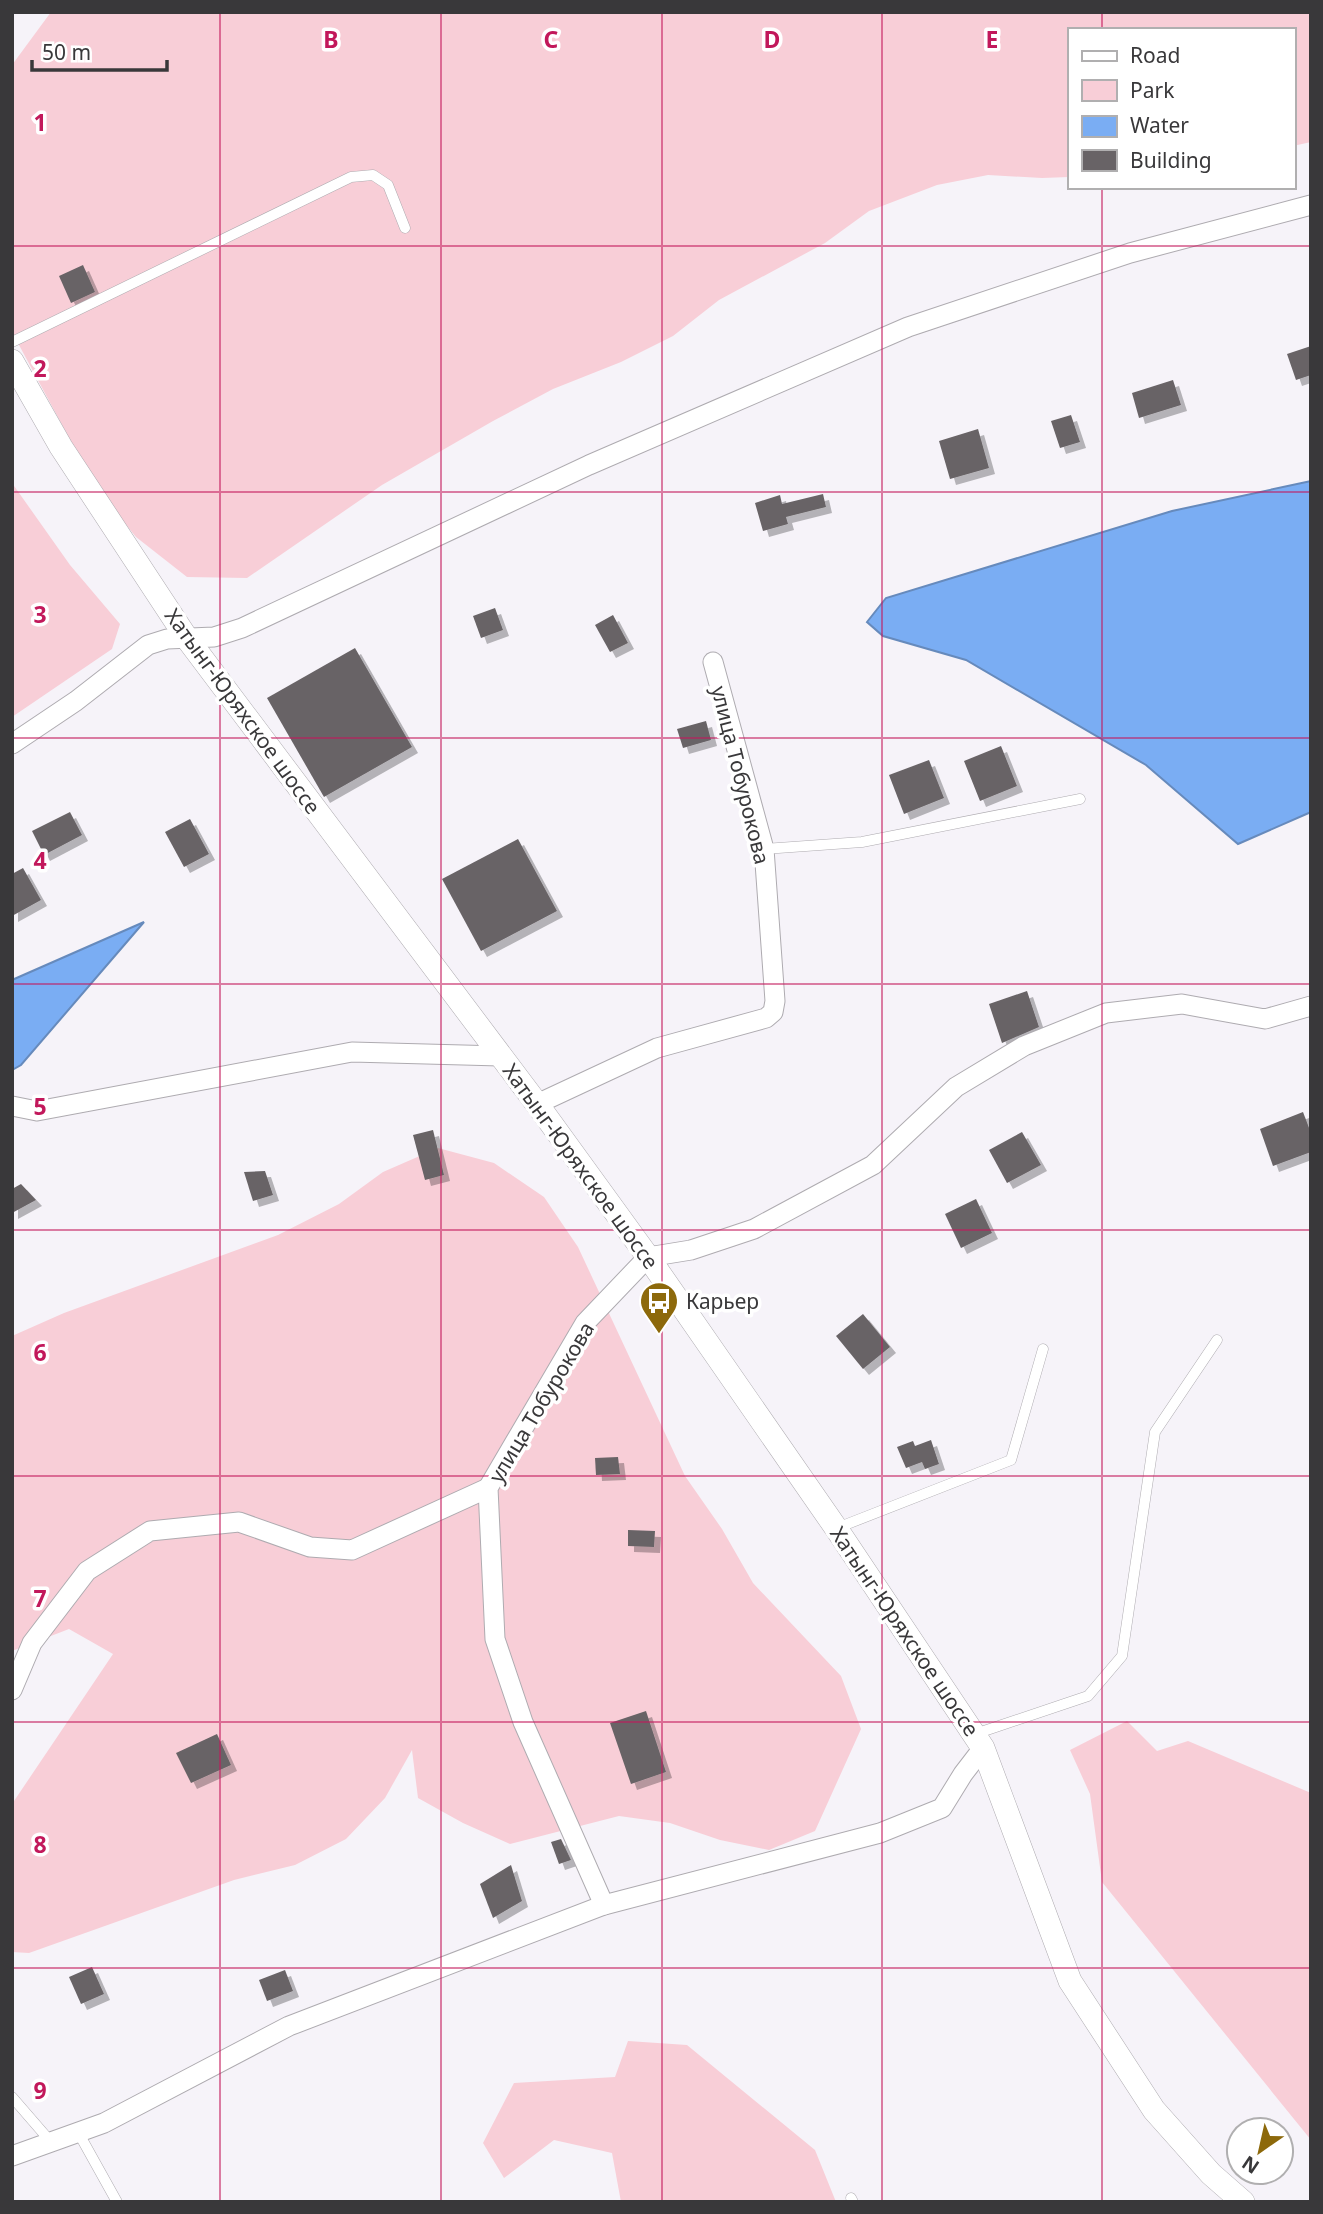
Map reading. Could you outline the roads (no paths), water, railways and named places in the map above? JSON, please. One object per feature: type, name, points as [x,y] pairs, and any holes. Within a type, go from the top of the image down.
[{"type":"street","points":[[12,744],[76,701],[148,645],[167,639],[214,637],[242,628],[589,465],[908,327],[1130,253],[1311,205]]},
{"type":"street","name":"Хатынг-Юряхское шоссе","points":[[12,361],[61,447],[186,637],[537,1104],[648,1257],[836,1528],[979,1741],[1070,1982],[1154,2110],[1211,2174],[1243,2202]]},
{"type":"street","name":"улица Тобурокова","points":[[537,1104],[657,1048],[766,1018],[772,1012],[775,1001],[764,849],[713,662]]},
{"type":"street","points":[[648,1257],[691,1250],[766,1223],[873,1165],[956,1087],[1024,1046],[1106,1013],[1182,1004],[1265,1020],[1311,1006]]},
{"type":"street","points":[[12,1106],[37,1111],[352,1052],[500,1056]]},
{"type":"street","name":"улица Тобурокова","points":[[604,1905],[523,1721],[495,1639],[488,1488],[585,1323],[648,1257]]},
{"type":"street","points":[[12,1690],[32,1643],[87,1571],[150,1531],[239,1522],[310,1547],[352,1550],[488,1488]]},
{"type":"street","points":[[12,2157],[104,2123],[289,2026],[604,1905],[880,1833],[942,1808],[979,1741]]},
{"type":"lane","points":[[12,342],[351,177],[373,175],[388,185],[405,229]]},
{"type":"lane","points":[[764,849],[862,842],[1080,799]]},
{"type":"lane","points":[[979,1741],[1088,1696],[1122,1657],[1155,1432],[1217,1340]]},
{"type":"lane","points":[[836,1528],[1011,1460],[1043,1349]]},
{"type":"lane","points":[[12,2098],[51,2142]]},
{"type":"lane","points":[[78,2132],[117,2202]]},
{"type":"water","points":[[1311,481],[1311,812],[1238,844],[1146,765],[966,660],[883,636],[867,622],[886,598],[1172,511]]},
{"type":"water","points":[[144,922],[21,1065],[12,1070],[12,980]]},
{"type":"place","name":"Карьер","points":[[659,1335]]}]
